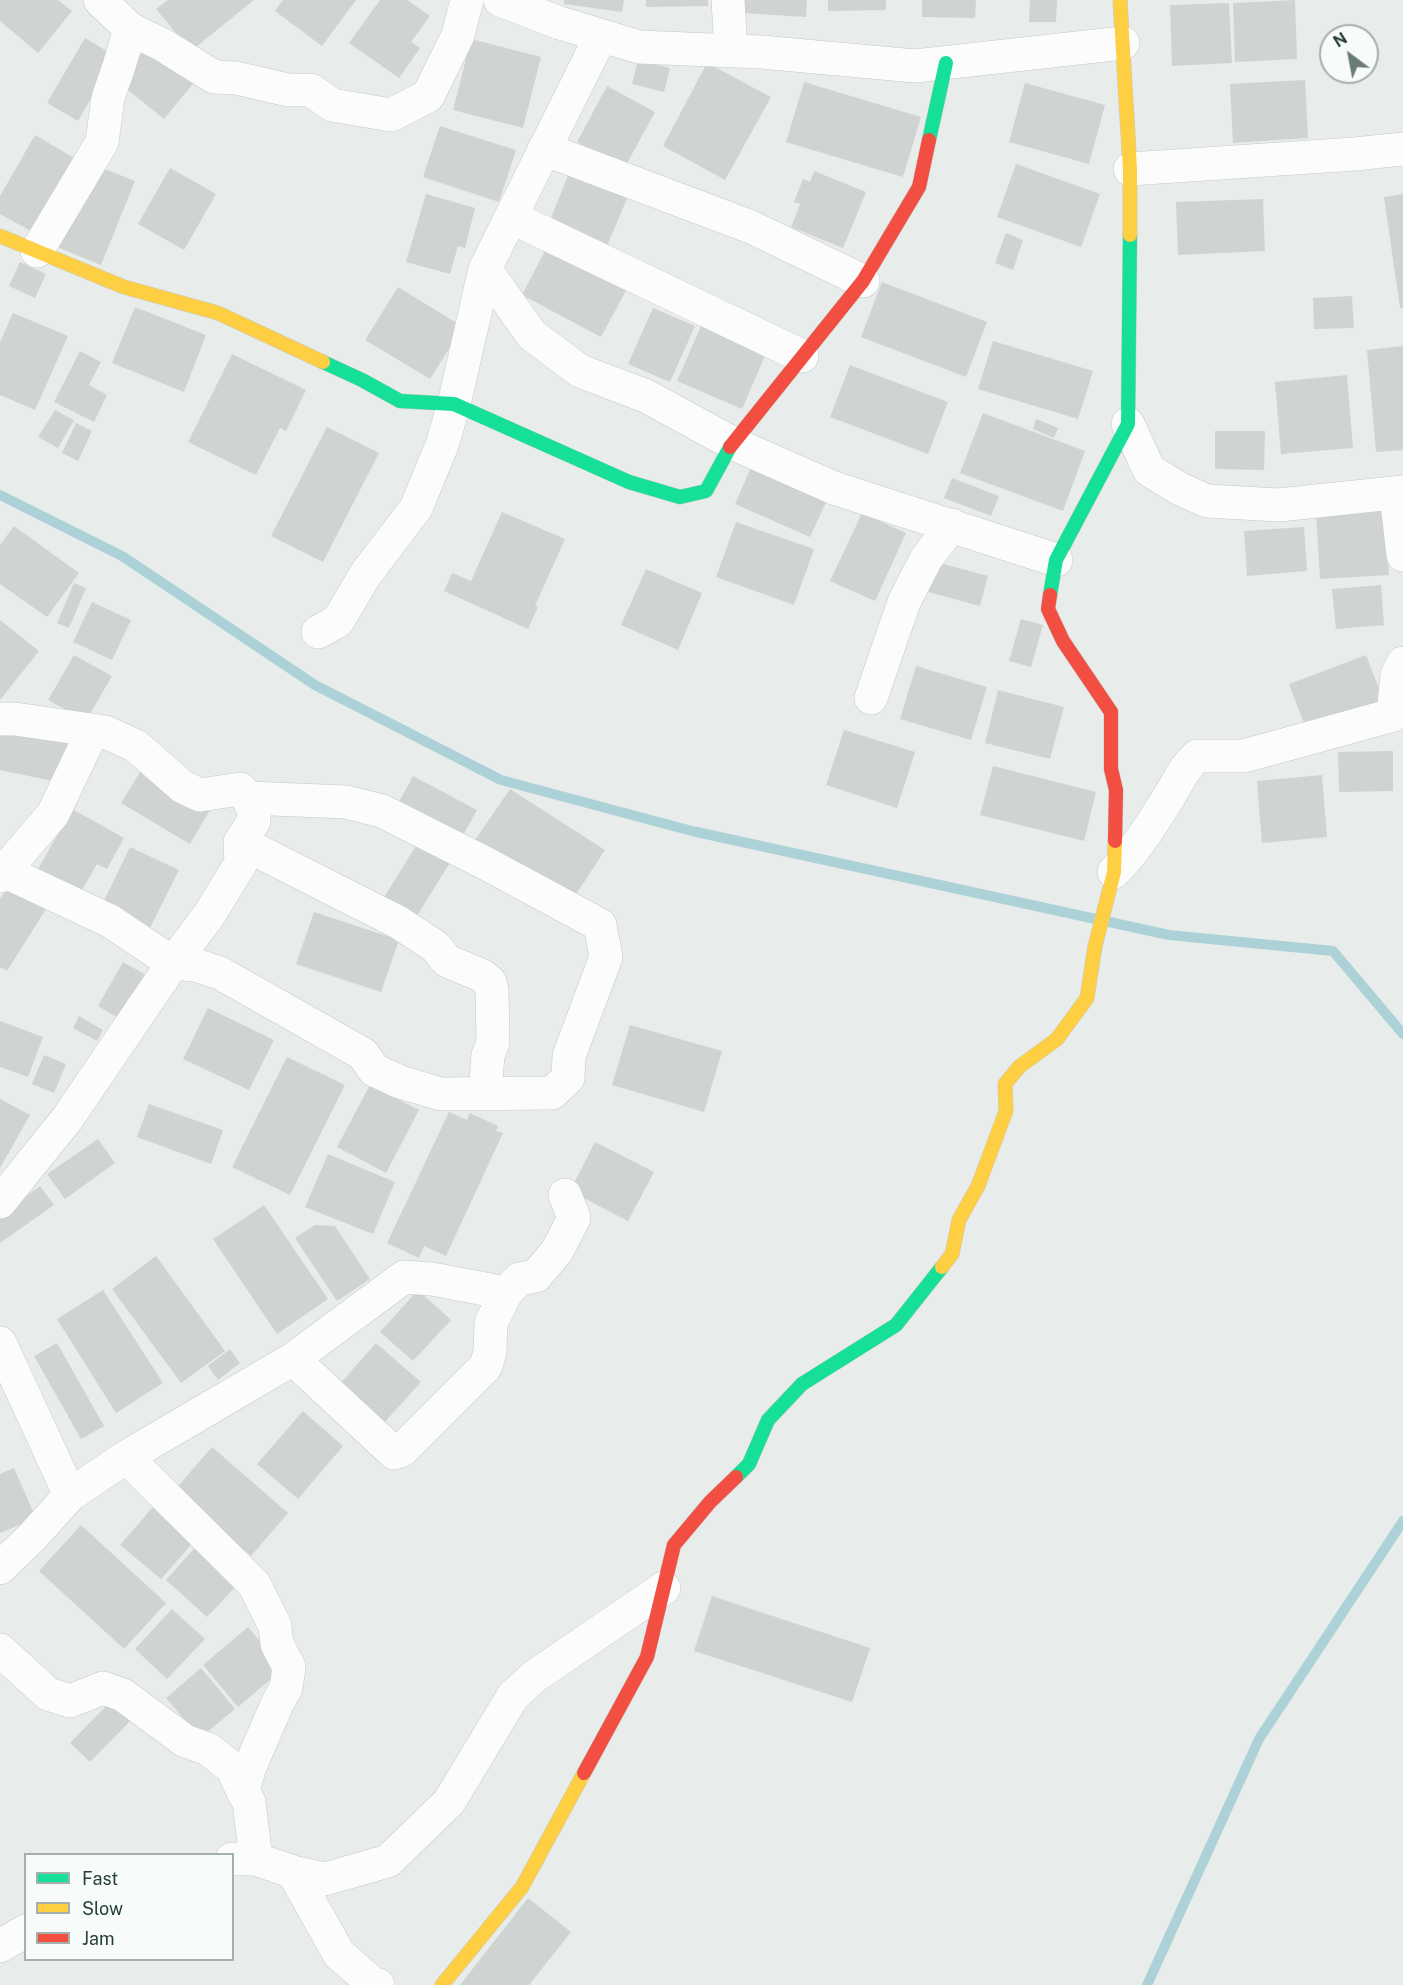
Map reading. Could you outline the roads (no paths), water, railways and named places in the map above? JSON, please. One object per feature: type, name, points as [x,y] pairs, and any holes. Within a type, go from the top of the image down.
[{"type":"street","points":[[100,0],[129,29],[163,45],[214,77],[236,78],[288,90],[311,90],[332,105],[391,115],[428,96],[458,35],[467,0]]},
{"type":"street","points":[[500,0],[560,23],[639,47],[731,51],[915,66],[1123,43]]},
{"type":"street","points":[[728,0],[731,51]]},
{"type":"street","points":[[1120,0],[1130,169],[1128,424],[1149,470],[1180,489],[1207,501],[1279,505],[1399,493],[1403,555]]},
{"type":"street","points":[[37,251],[102,142],[108,98],[129,29]]},
{"type":"street","points":[[318,632],[338,621],[364,575],[416,508],[442,445],[454,404],[485,269],[601,36]]},
{"type":"street","points":[[0,236],[124,287],[218,313],[363,380],[400,401],[454,404],[629,482],[680,497],[706,491],[732,443],[863,280],[919,187],[946,63]]},
{"type":"street","points":[[544,149],[751,227],[863,280]]},
{"type":"street","points":[[1130,169],[1403,149]]},
{"type":"street","points":[[511,217],[802,356]]},
{"type":"street","points":[[485,269],[532,335],[580,371],[646,396],[732,443],[834,488],[1056,560]]},
{"type":"street","points":[[442,1985],[522,1887],[647,1657],[674,1545],[710,1502],[749,1464],[768,1420],[802,1384],[896,1325],[952,1254],[959,1220],[978,1186],[1006,1111],[1005,1084],[1019,1067],[1058,1040],[1088,998],[1095,946],[1114,872],[1116,790],[1111,769],[1111,712],[1063,641],[1048,609],[1056,560],[1128,424]]},
{"type":"street","points":[[871,699],[904,602],[926,558],[952,525]]},
{"type":"street","points":[[1114,872],[1126,861],[1185,768],[1197,756],[1244,756],[1393,715],[1397,675],[1403,663]]},
{"type":"street","points":[[0,719],[15,719],[105,732],[136,746],[183,787],[200,795],[240,789],[248,798],[254,812],[254,821],[240,842],[241,863],[209,915],[173,963],[67,1119],[0,1202]]},
{"type":"street","points":[[93,730],[53,814],[3,874],[110,921],[173,963],[195,965],[220,973],[363,1054],[374,1070],[400,1082],[441,1094],[552,1094],[568,1078],[568,1056],[606,957],[600,925],[382,811],[346,802],[248,798]]},
{"type":"street","points":[[240,842],[398,922],[436,947],[447,961],[481,975],[490,982],[493,1043],[488,1055],[484,1093]]},
{"type":"street","points":[[293,1359],[394,1453],[401,1451],[486,1366],[490,1352],[491,1323],[506,1293],[519,1279],[536,1276],[557,1251],[574,1218],[565,1196]]},
{"type":"street","points":[[0,1568],[70,1495],[126,1457],[293,1359],[404,1277],[506,1293]]},
{"type":"street","points":[[0,1343],[70,1495]]},
{"type":"street","points":[[126,1457],[254,1584],[275,1626],[277,1644],[289,1667],[286,1688],[249,1769],[243,1792]]},
{"type":"street","points":[[0,1650],[48,1694],[70,1701],[103,1688],[123,1695],[185,1741],[208,1749],[232,1768],[249,1802],[244,1859],[325,1879],[388,1862],[449,1802],[513,1696],[535,1676],[664,1588]]},
{"type":"street","points":[[293,1872],[339,1954],[372,1983],[378,1985]]},
{"type":"street","points":[[0,1946],[24,1932]]},
{"type":"waterway","points":[[0,495],[122,556],[315,685],[501,780],[692,831],[1169,935],[1333,951],[1403,1034]]},
{"type":"waterway","points":[[1147,1985],[1259,1739],[1403,1521]]}]
